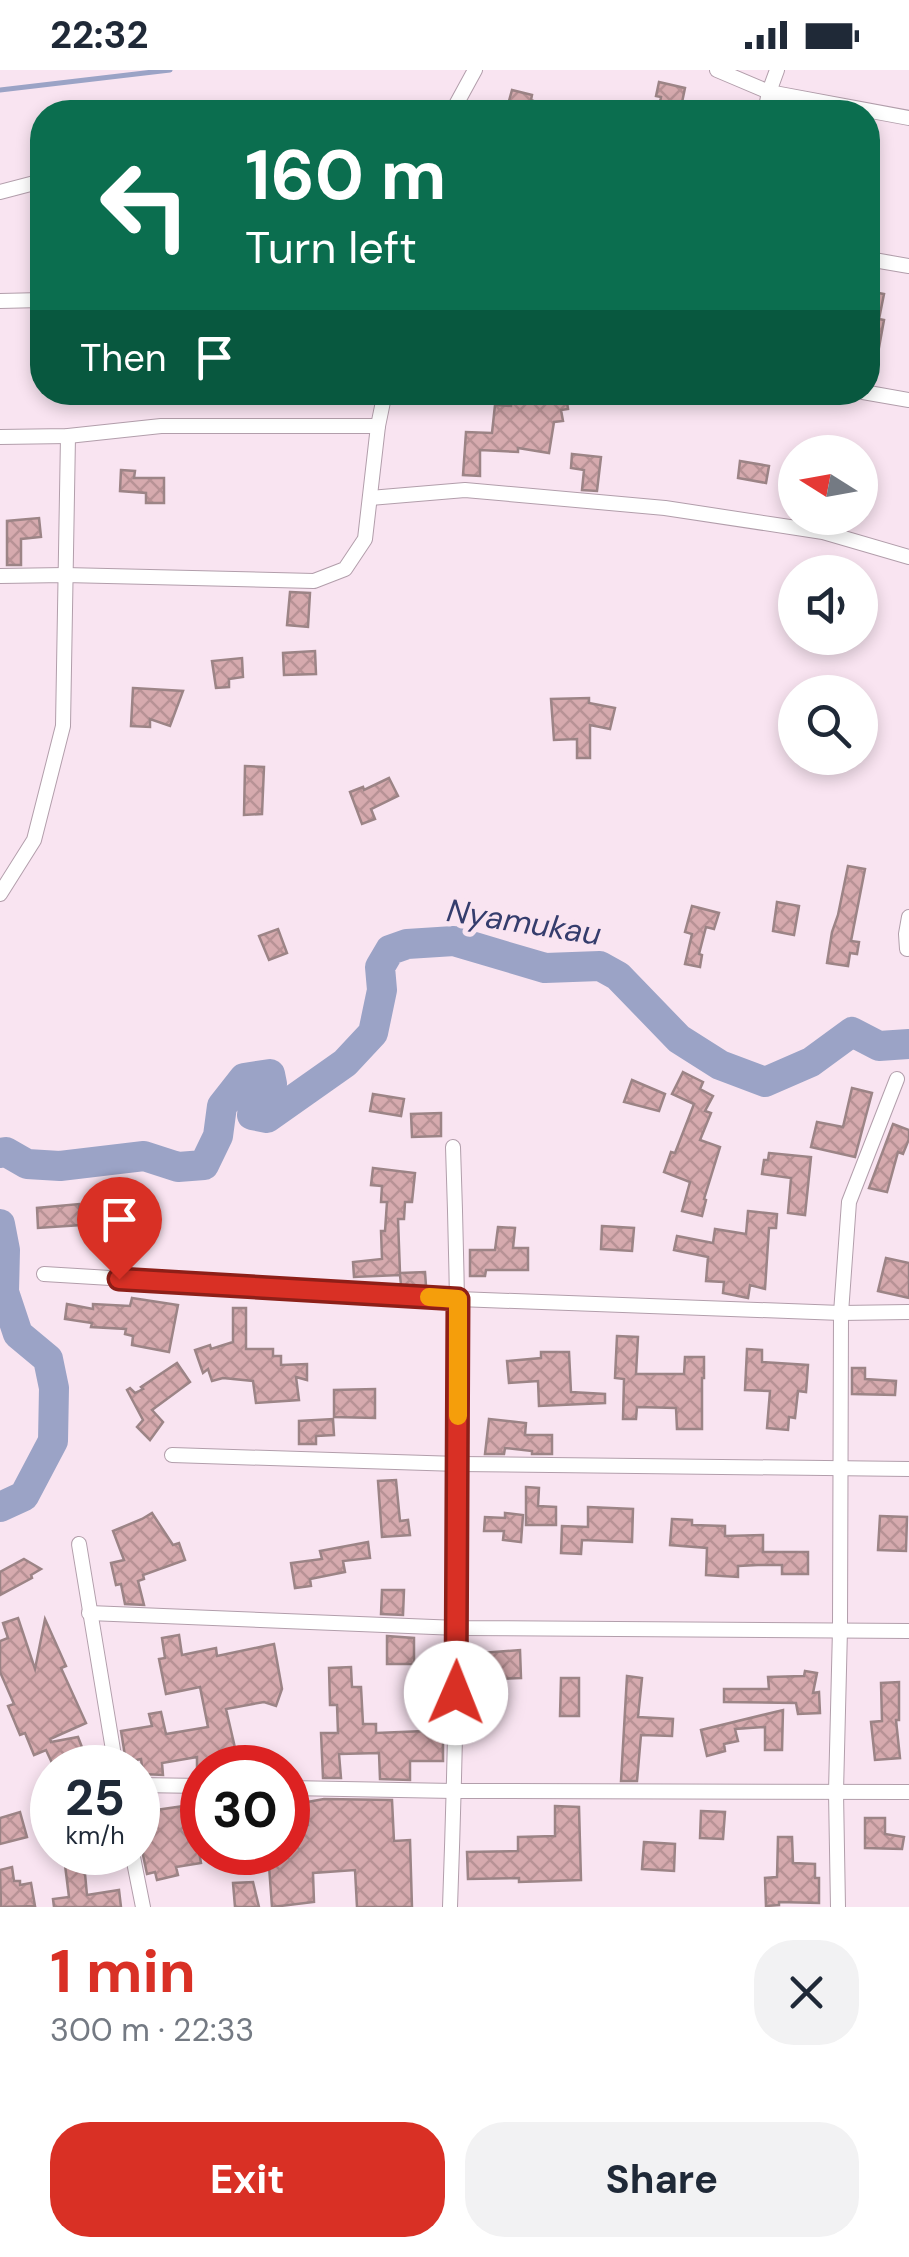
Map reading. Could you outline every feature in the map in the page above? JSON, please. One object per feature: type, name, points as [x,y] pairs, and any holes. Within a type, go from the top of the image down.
[{"type":"street","points":[[459,100],[475,70]]},
{"type":"street","points":[[718,70],[768,92],[811,100]]},
{"type":"street","points":[[767,100],[777,70]]},
{"type":"street","points":[[880,113],[909,118]]},
{"type":"street","points":[[0,192],[30,184]]},
{"type":"street","points":[[880,261],[909,266]]},
{"type":"street","points":[[0,301],[30,300]]},
{"type":"street","points":[[880,395],[909,400]]},
{"type":"street","points":[[0,576],[314,580],[345,568],[365,539],[382,405]]},
{"type":"street","points":[[0,437],[68,436],[161,426],[378,426]]},
{"type":"street","points":[[0,894],[34,840],[62,726],[68,436]]},
{"type":"street","points":[[370,498],[464,490],[665,508],[824,532],[909,557]]},
{"type":"street","points":[[907,949],[909,917]]},
{"type":"street","points":[[838,1907],[841,1314],[848,1202],[897,1079]]},
{"type":"street","points":[[450,1907],[458,1628],[458,1299],[453,1147]]},
{"type":"street","points":[[44,1274],[458,1299],[841,1314],[909,1312]]},
{"type":"street","points":[[172,1455],[458,1464],[909,1468]]},
{"type":"street","points":[[80,1544],[112,1745]]},
{"type":"street","points":[[90,1613],[458,1628],[909,1630]]},
{"type":"street","points":[[310,1788],[909,1792]]},
{"type":"street","points":[[137,1875],[143,1907]]},
{"type":"building","points":[[659,82],[685,88],[682,100],[660,100],[656,96]]},
{"type":"building","points":[[512,90],[532,95],[531,100],[509,100]]},
{"type":"building","points":[[495,405],[567,405],[568,409],[561,410],[563,421],[554,422],[549,453],[518,448],[518,452],[480,450],[480,476],[463,475],[466,432],[492,433]]},
{"type":"building","points":[[572,454],[601,457],[597,491],[582,490],[584,470],[571,468]]},
{"type":"building","points":[[740,461],[769,466],[766,483],[738,478]]},
{"type":"building","points":[[121,470],[135,471],[134,478],[164,478],[164,503],[146,503],[146,493],[120,491]]},
{"type":"building","points":[[39,518],[41,537],[21,539],[21,565],[7,565],[7,521]]},
{"type":"building","points":[[290,592],[310,593],[308,627],[287,625]]},
{"type":"building","points":[[315,651],[316,674],[284,675],[283,653]]},
{"type":"building","points":[[242,658],[243,677],[229,679],[229,687],[216,688],[212,661]]},
{"type":"building","points":[[133,688],[183,691],[170,726],[150,719],[150,727],[131,726]]},
{"type":"building","points":[[589,698],[589,703],[615,708],[610,729],[590,725],[590,758],[577,758],[577,739],[554,740],[551,699]]},
{"type":"building","points":[[245,766],[264,767],[262,814],[244,815]]},
{"type":"building","points":[[389,778],[398,796],[371,809],[375,819],[362,824],[350,792]]},
{"type":"building","points":[[848,866],[865,869],[851,941],[859,942],[857,954],[850,953],[848,966],[827,963]]},
{"type":"building","points":[[777,902],[799,906],[794,935],[773,931]]},
{"type":"building","points":[[692,906],[719,913],[714,929],[706,927],[700,967],[685,964],[692,934],[685,932]]},
{"type":"building","points":[[278,929],[287,953],[269,960],[259,936]]},
{"type":"building","points":[[683,1072],[703,1082],[700,1089],[713,1096],[705,1111],[711,1113],[700,1140],[720,1147],[702,1216],[682,1211],[690,1182],[664,1172],[694,1104],[672,1094]]},
{"type":"building","points":[[632,1080],[665,1094],[659,1111],[624,1102]]},
{"type":"building","points":[[852,1088],[872,1093],[855,1157],[811,1147],[817,1122],[843,1127]]},
{"type":"building","points":[[373,1094],[404,1099],[401,1116],[370,1111]]},
{"type":"building","points":[[441,1113],[441,1136],[412,1137],[411,1114]]},
{"type":"building","points":[[893,1124],[909,1130],[909,1139],[903,1154],[898,1152],[887,1192],[869,1188]]},
{"type":"building","points":[[769,1153],[811,1157],[805,1215],[788,1213],[791,1178],[762,1174]]},
{"type":"building","points":[[373,1168],[415,1173],[412,1202],[405,1202],[404,1219],[398,1219],[400,1273],[425,1272],[426,1286],[401,1285],[400,1275],[354,1277],[353,1262],[382,1259],[381,1231],[385,1231],[387,1202],[381,1202],[382,1186],[371,1185]]},
{"type":"building","points":[[79,1204],[81,1225],[38,1228],[37,1208]]},
{"type":"building","points":[[748,1211],[777,1214],[776,1228],[769,1228],[765,1289],[750,1285],[748,1298],[723,1293],[724,1282],[706,1281],[708,1257],[674,1250],[677,1236],[713,1243],[715,1229],[746,1234]]},
{"type":"building","points":[[602,1226],[634,1228],[632,1251],[601,1249]]},
{"type":"building","points":[[498,1227],[515,1228],[513,1248],[528,1248],[528,1270],[486,1270],[485,1276],[470,1276],[470,1250],[495,1250]]},
{"type":"building","points":[[886,1258],[909,1263],[909,1298],[878,1291]]},
{"type":"building","points":[[132,1298],[178,1305],[169,1352],[132,1345],[133,1336],[125,1334],[126,1329],[91,1327],[92,1323],[65,1319],[67,1304],[93,1309],[93,1304],[130,1306]]},
{"type":"building","points":[[233,1308],[246,1308],[246,1349],[273,1349],[273,1356],[281,1356],[281,1365],[307,1364],[307,1380],[296,1377],[299,1400],[256,1403],[253,1381],[212,1381],[208,1369],[203,1373],[195,1350],[233,1342]]},
{"type":"building","points":[[617,1336],[638,1337],[636,1374],[684,1374],[685,1357],[704,1357],[702,1429],[677,1429],[676,1408],[637,1407],[636,1419],[623,1419],[624,1379],[615,1378]]},
{"type":"building","points":[[747,1349],[762,1350],[762,1362],[808,1365],[806,1392],[798,1391],[795,1418],[789,1417],[788,1430],[767,1428],[770,1391],[745,1390]]},
{"type":"building","points":[[541,1352],[569,1352],[571,1392],[605,1394],[605,1403],[539,1406],[538,1381],[509,1383],[507,1361],[541,1358]]},
{"type":"building","points":[[177,1363],[190,1382],[152,1410],[163,1422],[150,1440],[137,1427],[143,1420],[127,1390],[135,1393],[143,1389]]},
{"type":"building","points":[[852,1368],[865,1368],[865,1379],[896,1381],[895,1395],[852,1394]]},
{"type":"building","points":[[375,1389],[375,1418],[334,1417],[334,1390]]},
{"type":"building","points":[[333,1419],[334,1435],[316,1436],[316,1444],[299,1444],[299,1421]]},
{"type":"building","points":[[489,1419],[526,1423],[525,1435],[552,1435],[552,1454],[505,1448],[504,1454],[485,1454]]},
{"type":"building","points":[[396,1480],[400,1521],[408,1520],[410,1535],[382,1537],[378,1481]]},
{"type":"building","points":[[526,1487],[539,1488],[538,1506],[556,1507],[556,1525],[526,1525]]},
{"type":"building","points":[[588,1507],[633,1509],[632,1542],[582,1540],[581,1554],[561,1553],[562,1526],[588,1527]]},
{"type":"building","points":[[152,1513],[173,1545],[179,1543],[185,1560],[143,1575],[144,1579],[138,1581],[144,1605],[125,1604],[111,1563],[124,1560],[113,1531]]},
{"type":"building","points":[[505,1513],[523,1515],[521,1542],[503,1540],[504,1531],[484,1531],[485,1517],[505,1518]]},
{"type":"building","points":[[880,1516],[907,1517],[906,1551],[878,1550]]},
{"type":"building","points":[[672,1519],[692,1520],[692,1525],[725,1526],[725,1536],[763,1535],[763,1552],[808,1552],[808,1574],[782,1574],[782,1565],[758,1565],[738,1566],[738,1577],[706,1575],[707,1548],[670,1545]]},
{"type":"building","points":[[368,1542],[370,1558],[343,1561],[345,1572],[310,1579],[311,1586],[295,1588],[291,1563],[322,1559],[320,1551]]},
{"type":"building","points":[[24,1559],[41,1569],[0,1595],[0,1572]]},
{"type":"building","points":[[382,1590],[404,1590],[403,1615],[381,1614]]},
{"type":"building","points":[[18,1618],[35,1669],[45,1619],[66,1666],[61,1668],[86,1723],[50,1739],[51,1742],[78,1737],[81,1745],[30,1745],[25,1733],[20,1735],[8,1706],[14,1704],[0,1672],[0,1641],[8,1638],[3,1623]]},
{"type":"building","points":[[179,1635],[182,1655],[216,1648],[217,1656],[274,1644],[282,1689],[276,1706],[264,1702],[226,1709],[234,1745],[180,1745],[180,1760],[162,1763],[163,1775],[160,1745],[123,1745],[121,1731],[152,1726],[149,1714],[161,1712],[166,1734],[208,1727],[200,1687],[166,1694],[159,1659],[165,1658],[162,1638]]},
{"type":"building","points":[[387,1636],[414,1638],[414,1664],[387,1664]]},
{"type":"building","points":[[520,1650],[521,1678],[498,1679],[498,1671],[468,1670],[469,1654]]},
{"type":"building","points":[[351,1667],[352,1687],[361,1687],[363,1724],[376,1724],[376,1733],[425,1731],[425,1720],[443,1720],[443,1761],[410,1761],[410,1780],[380,1779],[379,1753],[339,1754],[341,1778],[323,1778],[321,1733],[338,1733],[337,1705],[330,1705],[329,1668]]},
{"type":"building","points":[[805,1671],[817,1673],[813,1693],[819,1692],[820,1713],[798,1714],[796,1703],[724,1702],[724,1689],[769,1689],[768,1677],[804,1676]]},
{"type":"building","points":[[627,1676],[642,1678],[638,1717],[673,1719],[672,1736],[641,1735],[637,1781],[621,1781]]},
{"type":"building","points":[[561,1678],[579,1678],[579,1716],[560,1716]]},
{"type":"building","points":[[899,1682],[896,1720],[900,1758],[875,1760],[871,1722],[882,1721],[881,1683]]},
{"type":"building","points":[[783,1710],[782,1750],[765,1750],[765,1727],[735,1729],[738,1741],[724,1744],[725,1751],[707,1756],[701,1730]]},
{"type":"building","points":[[392,1800],[394,1841],[410,1840],[412,1907],[357,1907],[355,1870],[313,1873],[314,1902],[272,1907],[270,1875],[310,1875],[310,1801]]},
{"type":"building","points":[[555,1806],[579,1807],[581,1880],[468,1879],[467,1852],[518,1851],[518,1837],[555,1836]]},
{"type":"building","points":[[180,1807],[180,1866],[176,1867],[178,1875],[157,1880],[156,1875],[160,1875],[160,1809]]},
{"type":"building","points":[[701,1811],[725,1812],[723,1839],[700,1838]]},
{"type":"building","points":[[20,1812],[27,1837],[0,1844],[0,1818]]},
{"type":"building","points":[[865,1818],[885,1818],[885,1834],[904,1837],[902,1849],[865,1848]]},
{"type":"building","points":[[778,1837],[792,1837],[793,1863],[815,1864],[819,1903],[779,1902],[766,1906],[765,1878],[777,1877]]},
{"type":"building","points":[[644,1842],[675,1844],[674,1871],[642,1869]]},
{"type":"building","points":[[12,1867],[14,1881],[20,1881],[20,1885],[31,1883],[35,1906],[1,1907],[0,1870]]},
{"type":"building","points":[[66,1875],[85,1875],[87,1895],[119,1890],[121,1907],[54,1907],[53,1899],[69,1897]]},
{"type":"building","points":[[253,1882],[259,1907],[235,1907],[233,1883]]},
{"type":"waterway","points":[[0,90],[170,70]]},
{"type":"waterway","name":"Nyamukau","points":[[0,1153],[6,1152],[27,1164],[60,1166],[144,1156],[178,1167],[204,1165],[218,1136],[222,1106],[244,1078],[270,1074],[272,1084],[252,1115],[267,1118],[345,1063],[373,1033],[382,990],[380,967],[390,950],[407,944],[454,941],[545,968],[600,966],[618,976],[679,1039],[720,1065],[765,1082],[811,1062],[852,1032],[879,1046],[909,1044]]},
{"type":"waterway","name":"Nyamukau","points":[[0,1224],[5,1250],[4,1292],[18,1334],[48,1359],[54,1388],[53,1441],[24,1496],[0,1507]]},
{"type":"slow traffic","points":[[429,1297],[458,1299],[458,1416]]},
{"type":"route","points":[[119,1279],[458,1299],[456,1693]]}]
